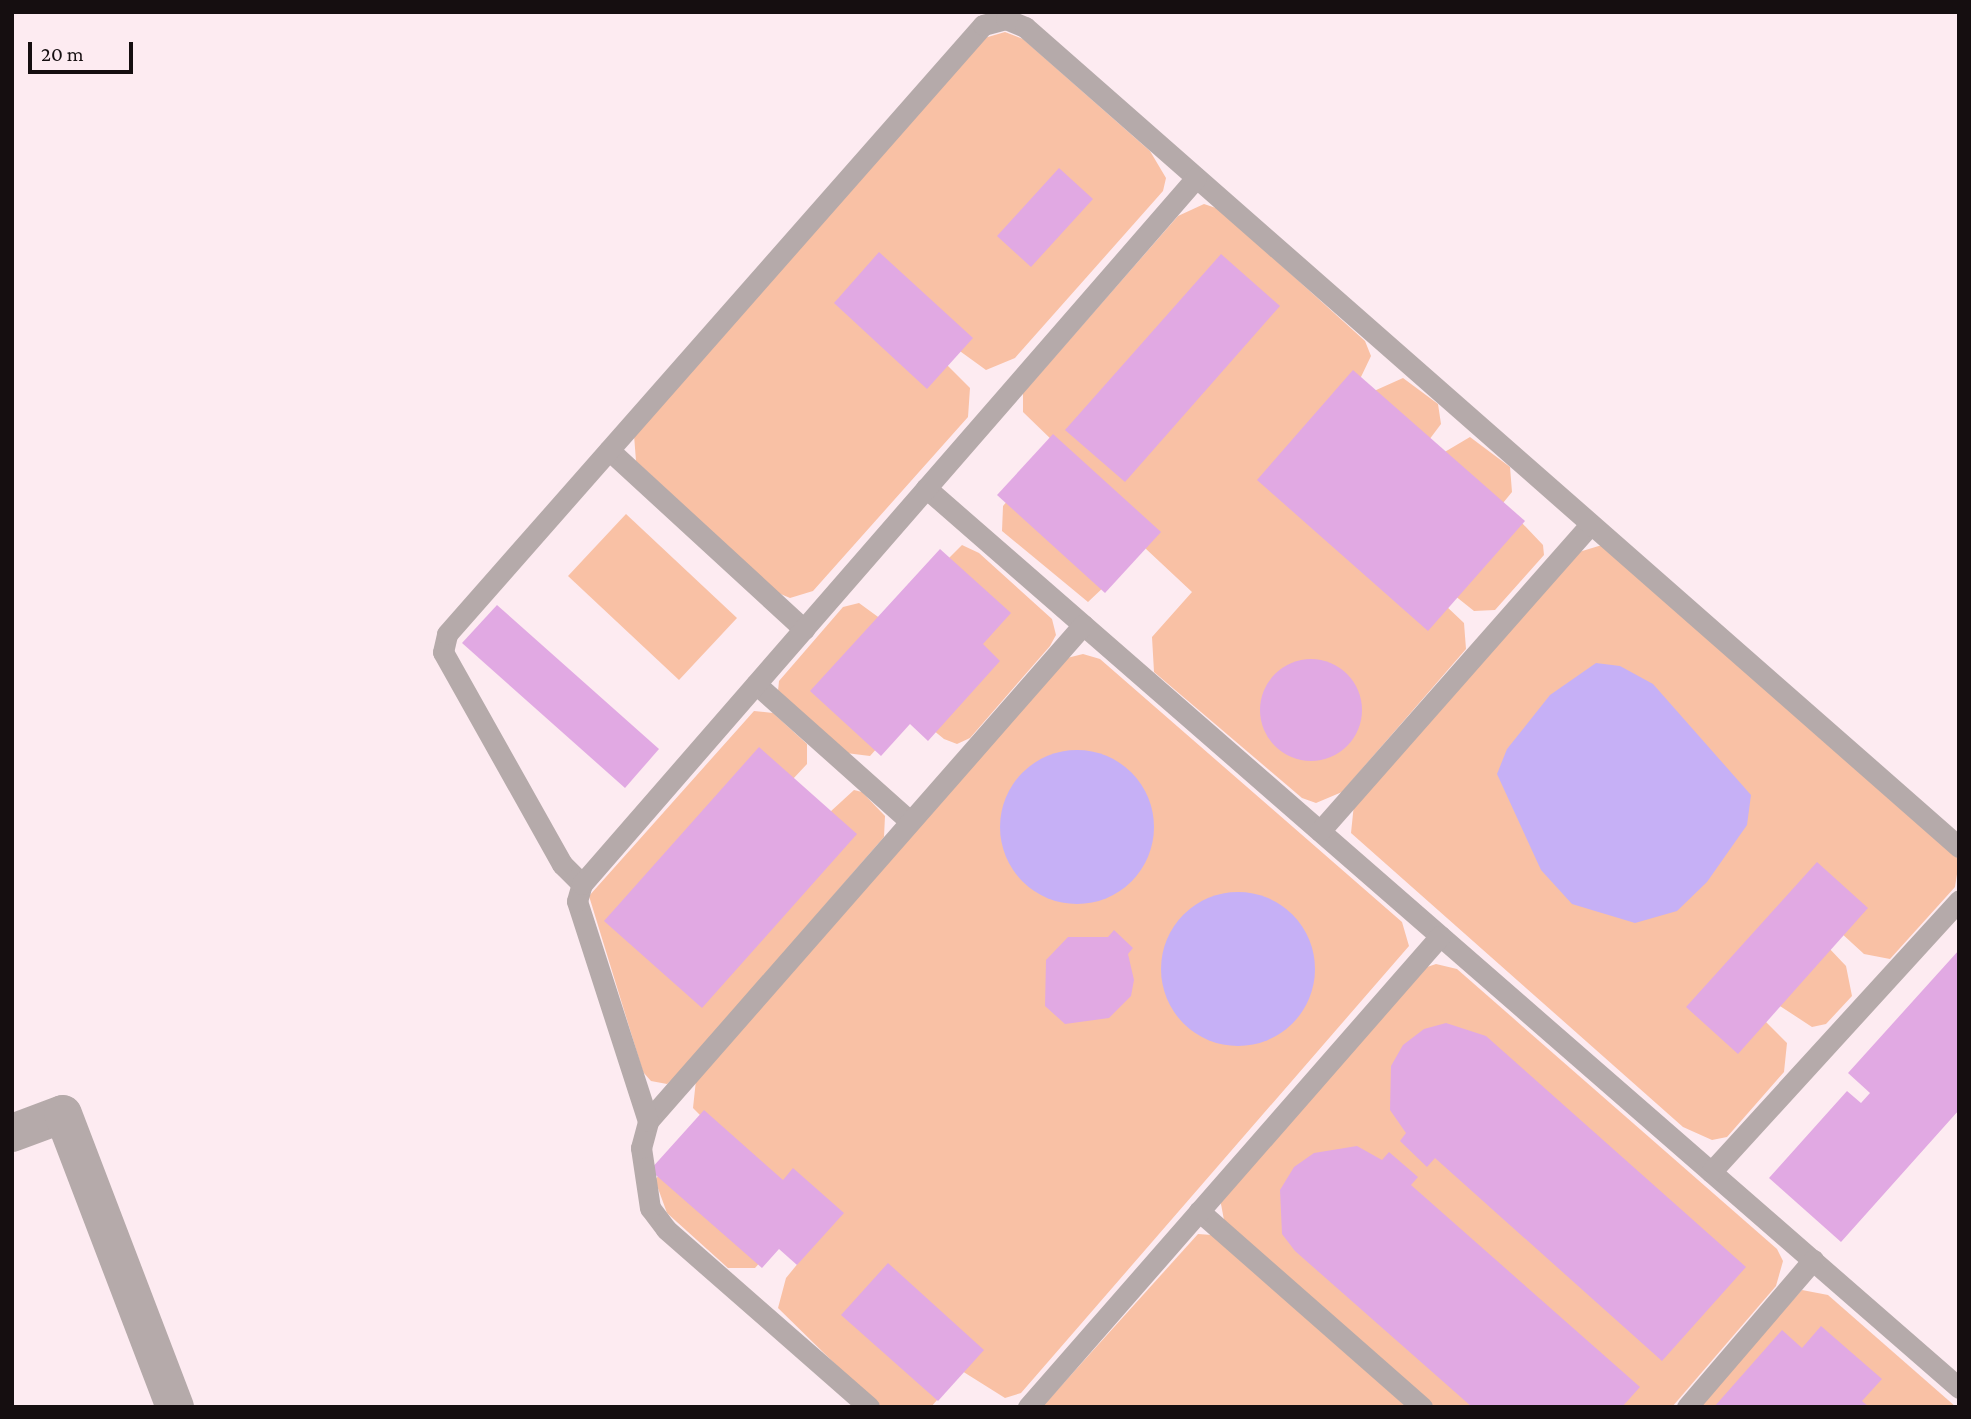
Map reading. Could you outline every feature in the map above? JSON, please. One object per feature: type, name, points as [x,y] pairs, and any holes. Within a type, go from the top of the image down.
[{"type":"street","points":[[12,1133],[63,1114],[175,1407]]},
{"type":"lane","points":[[582,884],[562,864],[443,652],[447,634],[983,25],[1006,19],[1025,27],[1959,847]]},
{"type":"lane","points":[[648,1121],[577,901],[582,884],[1196,177]]},
{"type":"lane","points":[[609,450],[804,629]]},
{"type":"lane","points":[[926,488],[1959,1388]]},
{"type":"lane","points":[[1320,831],[1591,524]]},
{"type":"lane","points":[[869,1407],[666,1229],[650,1208],[641,1149],[648,1121],[1083,625]]},
{"type":"lane","points":[[756,684],[910,821]]},
{"type":"lane","points":[[1711,1172],[1959,900]]},
{"type":"lane","points":[[1028,1407],[1440,936]]},
{"type":"lane","points":[[1199,1212],[1422,1407]]},
{"type":"lane","points":[[1687,1407],[1813,1260]]},
{"type":"shaded area","points":[[1005,32],[1023,39],[1150,151],[1166,178],[1163,191],[1015,358],[986,370],[957,349],[945,363],[970,388],[968,417],[813,591],[790,598],[776,592],[636,461],[634,435],[981,39]]},
{"type":"shaded area","points":[[1204,204],[1219,209],[1365,341],[1371,356],[1360,379],[1374,391],[1403,378],[1438,404],[1441,424],[1429,440],[1443,453],[1470,437],[1510,467],[1512,492],[1503,503],[1543,545],[1544,555],[1495,610],[1474,611],[1454,595],[1445,605],[1464,623],[1466,649],[1342,792],[1316,803],[1302,798],[1154,672],[1152,637],[1192,592],[1145,548],[1088,602],[1002,531],[1003,506],[1056,444],[1023,412],[1023,393],[1178,216]]},
{"type":"shaded area","points":[[626,514],[737,618],[679,680],[568,576]]},
{"type":"shaded area","points":[[962,545],[979,553],[1052,619],[1056,635],[1050,646],[970,738],[957,744],[944,739],[910,711],[870,756],[846,753],[778,691],[779,681],[843,607],[859,603],[885,622]]},
{"type":"shaded area","points":[[1602,545],[1951,848],[1959,861],[1955,887],[1890,959],[1864,954],[1840,932],[1827,946],[1846,966],[1852,996],[1826,1024],[1812,1027],[1777,1004],[1763,1019],[1787,1043],[1784,1072],[1727,1137],[1712,1140],[1683,1127],[1351,833],[1354,804],[1579,552]]},
{"type":"shaded area","points":[[1083,654],[1100,659],[1402,922],[1409,946],[1021,1393],[1005,1398],[962,1371],[931,1407],[879,1407],[778,1308],[786,1278],[804,1256],[783,1236],[755,1268],[728,1268],[667,1213],[655,1180],[704,1119],[693,1108],[696,1080],[1067,658]]},
{"type":"shaded area","points":[[1596,663],[1620,666],[1653,684],[1751,795],[1747,825],[1707,882],[1677,911],[1635,923],[1572,904],[1541,870],[1497,774],[1507,749],[1550,695]]},
{"type":"shaded area","points":[[754,711],[773,713],[807,744],[807,764],[792,780],[830,812],[854,790],[862,792],[885,816],[884,837],[679,1074],[667,1084],[651,1081],[643,1072],[589,896]]},
{"type":"shaded area","points":[[1077,750],[1107,755],[1132,772],[1149,797],[1154,827],[1149,857],[1132,882],[1107,899],[1077,904],[1047,899],[1022,882],[1005,857],[1000,827],[1005,797],[1022,772],[1047,755]]},
{"type":"shaded area","points":[[1238,892],[1268,897],[1293,914],[1310,939],[1315,969],[1310,999],[1293,1024],[1268,1041],[1238,1046],[1208,1041],[1183,1024],[1166,999],[1161,969],[1166,939],[1183,914],[1208,897]]},
{"type":"shaded area","points":[[1436,964],[1457,969],[1777,1249],[1783,1261],[1776,1286],[1672,1407],[1434,1407],[1225,1225],[1220,1199],[1424,968]]},
{"type":"shaded area","points":[[1198,1234],[1212,1235],[1407,1407],[1042,1407]]},
{"type":"shaded area","points":[[1802,1290],[1828,1295],[1956,1407],[1695,1407]]},
{"type":"building","points":[[1059,168],[1093,199],[1031,267],[997,236]]},
{"type":"building","points":[[879,252],[973,338],[927,389],[834,303]]},
{"type":"building","points":[[1221,254],[1280,306],[1125,482],[1065,430]]},
{"type":"building","points":[[1353,370],[1525,521],[1428,631],[1257,480]]},
{"type":"building","points":[[1053,434],[1161,532],[1105,593],[997,495]]},
{"type":"building","points":[[940,549],[1011,613],[983,644],[1000,661],[928,741],[910,724],[881,756],[810,691]]},
{"type":"building","points":[[497,605],[659,749],[625,788],[462,643]]},
{"type":"building","points":[[1311,659],[1330,663],[1347,674],[1358,691],[1362,710],[1358,729],[1347,746],[1330,757],[1311,761],[1292,757],[1275,746],[1264,729],[1260,710],[1264,691],[1275,674],[1292,663]]},
{"type":"building","points":[[759,747],[857,834],[702,1008],[604,921]]},
{"type":"building","points":[[1817,862],[1868,908],[1738,1054],[1686,1007]]},
{"type":"building","points":[[1114,930],[1133,948],[1128,954],[1134,980],[1131,996],[1109,1018],[1065,1024],[1045,1006],[1046,960],[1068,937],[1108,937]]},
{"type":"building","points":[[1959,950],[1959,1110],[1841,1242],[1769,1178],[1847,1091],[1861,1103],[1870,1093],[1848,1073]]},
{"type":"building","points":[[1446,1023],[1486,1036],[1746,1267],[1662,1361],[1435,1158],[1427,1167],[1400,1141],[1406,1133],[1390,1110],[1391,1066],[1403,1045],[1424,1029]]},
{"type":"building","points":[[704,1110],[783,1180],[793,1168],[844,1213],[797,1265],[779,1249],[762,1268],[650,1170]]},
{"type":"building","points":[[1357,1146],[1382,1160],[1389,1152],[1418,1177],[1411,1185],[1640,1387],[1622,1407],[1472,1407],[1295,1251],[1282,1234],[1280,1190],[1294,1167],[1314,1153]]},
{"type":"building","points":[[888,1263],[984,1350],[938,1401],[841,1315]]},
{"type":"building","points":[[1821,1326],[1882,1379],[1862,1401],[1869,1407],[1714,1407],[1782,1330],[1802,1348]]}]
